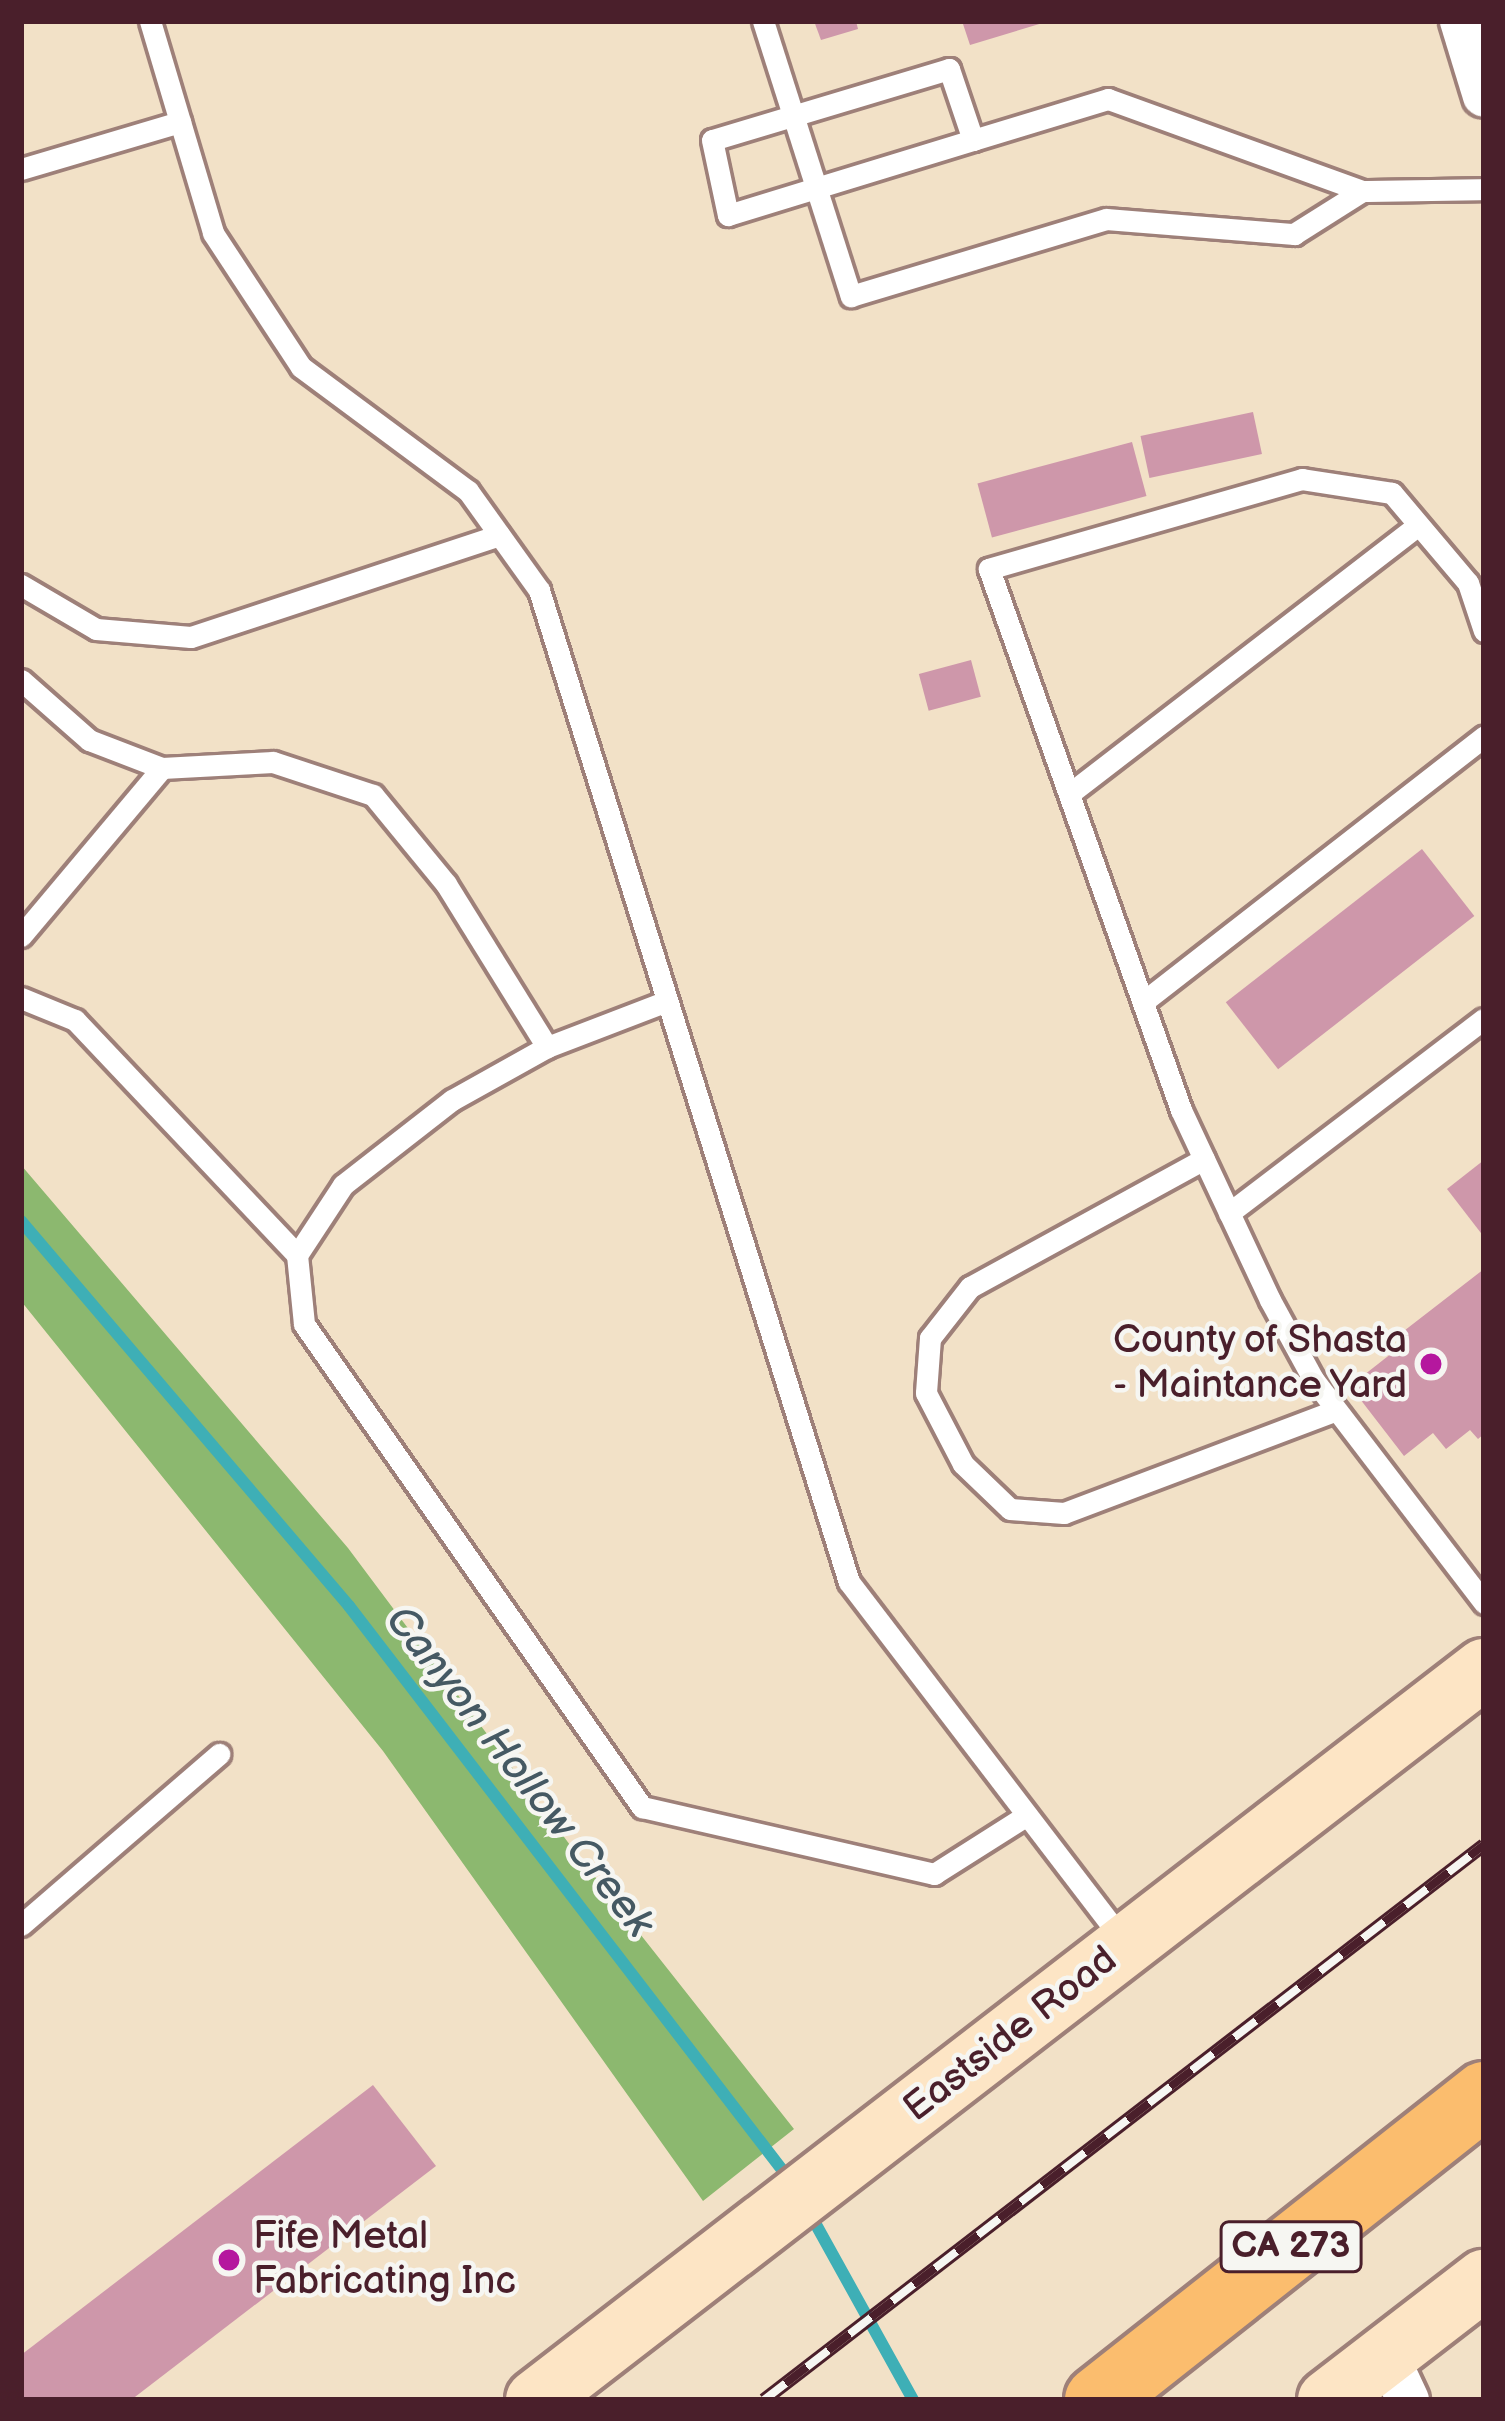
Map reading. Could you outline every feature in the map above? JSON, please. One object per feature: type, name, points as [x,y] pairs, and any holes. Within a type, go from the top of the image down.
[{"type":"main road","name":"CA 273","points":[[1098,2400],[1484,2095]]},
{"type":"street","points":[[1461,21],[1484,96]]},
{"type":"street","name":"Eastside Road","points":[[536,2400],[1484,1669]]},
{"type":"street","points":[[1328,2400],[1397,2378],[1484,2280]]},
{"type":"lane","points":[[150,21],[213,233],[301,367],[468,491],[539,590],[849,1582],[1126,1946]]},
{"type":"lane","points":[[763,21],[851,296],[1106,219],[1294,234],[1362,191]]},
{"type":"lane","points":[[973,140],[949,69],[712,140],[728,214],[816,188],[1108,99],[1362,191],[1484,189]]},
{"type":"lane","points":[[21,169],[180,122]]},
{"type":"lane","points":[[1484,631],[1468,583],[1392,493],[1302,479],[989,569],[1143,1002],[1204,1160],[1270,1300],[1336,1410],[1484,1603]]},
{"type":"lane","points":[[1069,794],[1418,524]]},
{"type":"lane","points":[[21,585],[96,629],[191,637],[500,535]]},
{"type":"lane","points":[[21,680],[89,740],[162,768],[273,761],[373,795],[446,884],[547,1047]]},
{"type":"lane","points":[[1143,1002],[1484,737]]},
{"type":"lane","points":[[21,936],[162,768]]},
{"type":"lane","points":[[21,998],[75,1020],[297,1255],[304,1324],[642,1807],[934,1874],[1027,1814]]},
{"type":"lane","points":[[297,1255],[343,1185],[452,1100],[547,1047],[667,1001]]},
{"type":"lane","points":[[1229,1213],[1484,1018]]},
{"type":"lane","points":[[1204,1160],[970,1287],[931,1338],[926,1394],[963,1464],[1010,1508],[1064,1513],[1336,1410]]},
{"type":"lane","points":[[21,1925],[219,1754]]},
{"type":"green space","points":[[21,1165],[348,1548],[573,1849],[794,2129],[703,2201],[383,1751],[21,1301]]},
{"type":"building","points":[[814,21],[856,21],[858,29],[821,40]]},
{"type":"building","points":[[962,21],[1045,21],[1046,22],[970,45]]},
{"type":"building","points":[[1253,412],[1262,454],[1149,478],[1141,436]]},
{"type":"building","points":[[1132,442],[1146,496],[992,538],[977,483]]},
{"type":"building","points":[[971,660],[981,697],[929,711],[919,674]]},
{"type":"building","points":[[1422,849],[1474,916],[1278,1069],[1226,1002]]},
{"type":"building","name":"County of Shasta - Maintance Yard","points":[[1484,1160],[1484,1237],[1447,1189]]},
{"type":"building","name":"County of Shasta - Maintance Yard","points":[[1484,1269],[1484,1434],[1478,1439],[1470,1430],[1446,1449],[1433,1433],[1404,1456],[1350,1386],[1406,1342],[1400,1334]]},
{"type":"building","name":"Fife Metal Fabricating Inc","points":[[373,2085],[436,2166],[131,2400],[21,2400],[21,2355]]},
{"type":"waterway","name":"Canyon Hollow Creek","points":[[21,1221],[349,1606],[793,2184]]},
{"type":"waterway","name":"Canyon Hollow Creek","points":[[809,2212],[913,2400]]},
{"type":"railway","points":[[764,2400],[1484,1845]]},
{"type":"place","name":"County of Shasta - Maintance Yard","points":[[1431,1364]]},
{"type":"place","name":"Fife Metal Fabricating Inc","points":[[229,2260]]}]
